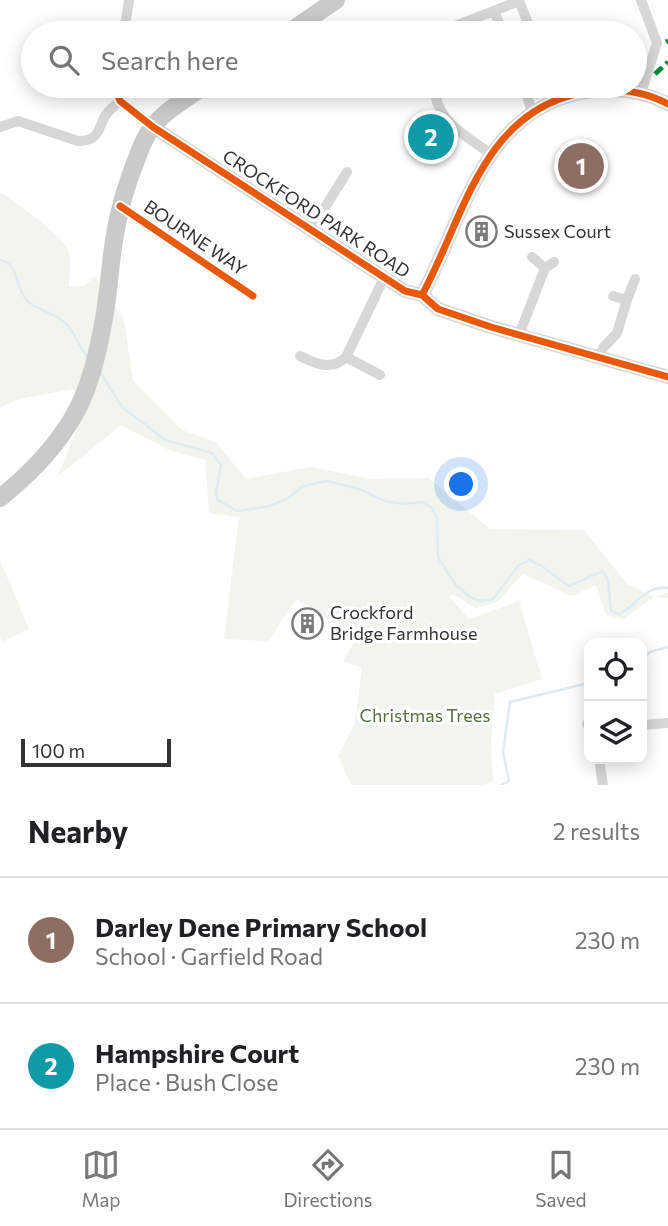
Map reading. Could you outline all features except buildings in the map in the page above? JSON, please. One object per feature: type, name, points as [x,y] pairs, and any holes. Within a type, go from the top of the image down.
[{"type":"main road","points":[[305,21],[336,0]]},
{"type":"main road","points":[[0,498],[43,457],[68,427],[79,407],[101,331],[112,243],[120,206],[145,138],[153,127],[189,98]]},
{"type":"street","points":[[126,21],[129,0]]},
{"type":"street","points":[[641,0],[657,43],[647,74]]},
{"type":"street","points":[[468,21],[519,1],[527,21]]},
{"type":"street","points":[[494,11],[498,21]]},
{"type":"street","points":[[647,95],[668,104]]},
{"type":"street","points":[[118,98],[153,127]]},
{"type":"street","points":[[436,98],[441,113],[452,126],[490,153]]},
{"type":"street","points":[[528,98],[532,112]]},
{"type":"street","points":[[422,295],[490,153],[509,130],[532,112],[562,98]]},
{"type":"street","points":[[0,127],[18,121],[78,141],[87,141],[99,134],[108,112],[120,101]]},
{"type":"street","name":"CROCKFORD PARK ROAD","points":[[153,127],[384,278],[405,291],[422,295],[438,309],[668,377]]},
{"type":"street","points":[[311,230],[344,177],[331,174]]},
{"type":"street","name":"BOURNE WAY","points":[[120,206],[253,296]]},
{"type":"street","points":[[519,335],[549,265],[532,257]]},
{"type":"street","points":[[300,356],[316,364],[340,363],[346,357],[384,278]]},
{"type":"street","points":[[600,358],[603,348],[617,333],[635,279]]},
{"type":"street","points":[[613,296],[627,300]]},
{"type":"street","points":[[346,357],[380,374]]},
{"type":"street","points":[[647,725],[668,723]]},
{"type":"street","points":[[600,764],[603,785]]},
{"type":"green space","name":"Christmas Trees","points":[[0,192],[36,218],[67,248],[69,287],[83,286],[95,276],[124,320],[133,381],[182,430],[216,442],[246,479],[310,467],[372,479],[429,478],[490,529],[584,530],[627,584],[654,597],[624,619],[606,615],[596,585],[572,596],[523,574],[496,603],[475,608],[453,594],[449,597],[469,619],[519,601],[542,679],[495,694],[491,742],[493,781],[483,785],[351,785],[338,756],[355,723],[362,668],[343,661],[357,638],[297,599],[269,641],[224,639],[239,517],[209,513],[205,460],[169,450],[121,425],[57,477],[86,408],[73,389],[19,399],[0,408]]},
{"type":"green space","points":[[0,560],[29,629],[2,642],[0,637]]},
{"type":"green space","points":[[668,593],[668,598],[654,597]]},
{"type":"waterway","points":[[0,260],[11,266],[26,299],[65,323],[89,359]]},
{"type":"waterway","points":[[100,372],[122,407],[165,440],[212,453],[221,465],[216,494],[218,500],[237,511],[270,506],[288,498],[303,486],[327,481],[359,489],[385,501],[403,504],[421,502],[432,508],[437,518],[438,557],[455,584],[471,598],[482,601],[493,599],[519,565],[529,560],[569,586],[603,571],[608,580],[611,611],[620,614],[647,593],[668,588]]},
{"type":"waterway","points":[[647,655],[668,647]]},
{"type":"waterway","points":[[501,785],[509,781],[503,752],[510,702],[584,684]]},
{"type":"marked path","points":[[655,74],[668,62]]},
{"type":"cycle path","points":[[647,95],[668,104]]},
{"type":"cycle path","points":[[119,98],[153,127],[405,291],[422,295],[438,309],[491,327],[668,377]]},
{"type":"cycle path","points":[[422,295],[464,203],[498,146],[519,123],[547,105],[566,98]]},
{"type":"cycle path","points":[[120,206],[253,296]]},
{"type":"place","name":"Hampshire Court","points":[[431,137]]},
{"type":"place","name":"Darley Dene Primary School","points":[[581,166]]},
{"type":"place","name":"Sussex Court","points":[[481,232]]},
{"type":"place","name":"Crockford Bridge Farmhouse","points":[[307,623]]}]
